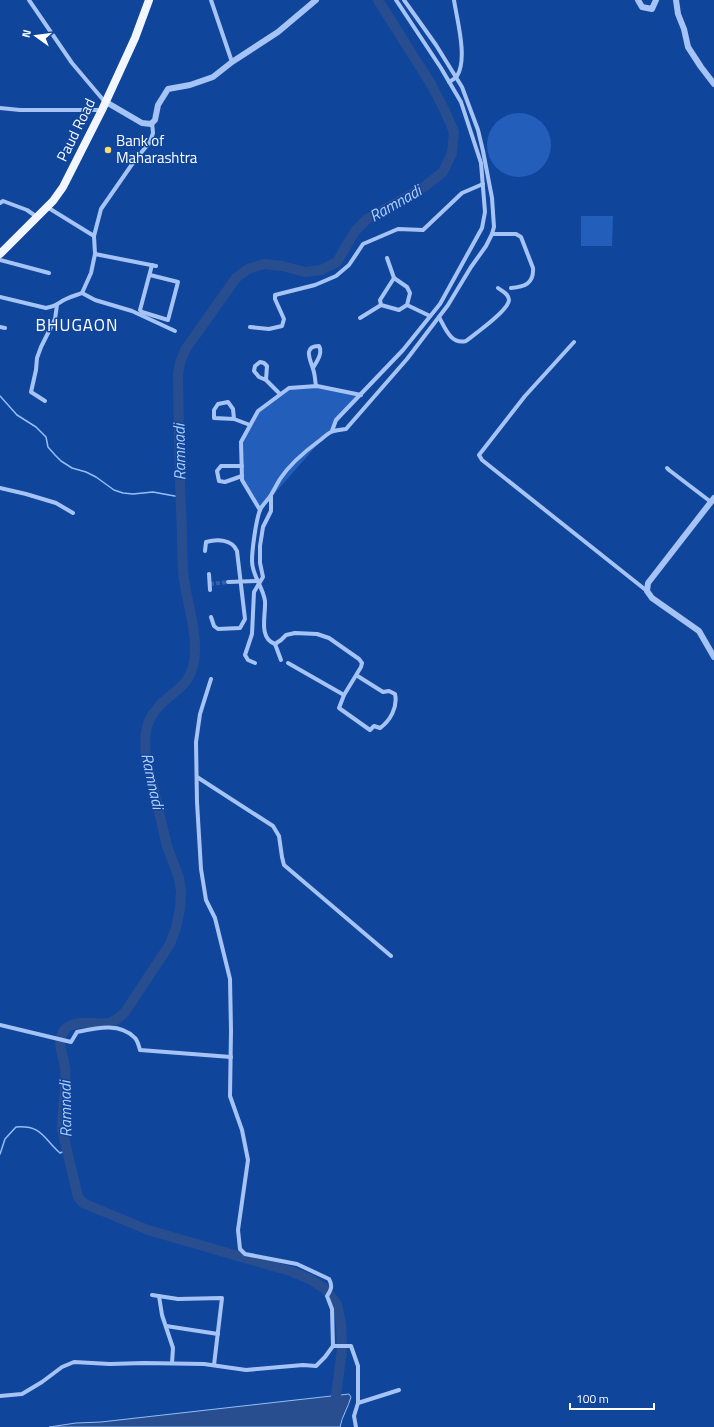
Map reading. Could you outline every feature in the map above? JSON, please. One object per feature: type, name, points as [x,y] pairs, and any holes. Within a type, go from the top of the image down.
[{"type":"main road","name":"Paud Road","points":[[0,254],[47,207],[63,187],[106,102],[135,38],[149,0]]},
{"type":"street","points":[[29,0],[72,63],[106,102],[142,123],[151,124],[155,120],[158,105],[168,89],[190,85],[213,77],[232,62],[278,32],[316,0]]},
{"type":"street","points":[[210,0],[232,62]]},
{"type":"street","points":[[332,431],[336,420],[403,350],[440,304],[482,228],[485,212],[481,163],[460,102],[449,82],[396,0]]},
{"type":"street","points":[[282,660],[275,644],[270,642],[265,637],[265,600],[262,589],[253,570],[252,560],[254,537],[260,510],[295,461],[309,448],[332,431],[346,429],[407,359],[438,317],[486,246],[494,227],[494,212],[478,130],[462,87],[404,0]]},
{"type":"street","points":[[449,82],[456,78],[460,68],[462,45],[454,0]]},
{"type":"street","points":[[638,0],[642,7],[652,9],[656,0]]},
{"type":"street","points":[[676,0],[678,14],[684,29],[688,47],[714,84]]},
{"type":"street","points":[[409,19],[415,15]]},
{"type":"street","points":[[0,108],[20,110],[102,110]]},
{"type":"street","points":[[82,293],[91,273],[95,254],[94,236],[101,209],[135,160],[150,142],[153,133],[152,122]]},
{"type":"street","points":[[250,327],[270,329],[282,326],[284,319],[275,299],[275,295],[315,285],[336,276],[349,265],[363,244],[398,229],[423,230],[462,193],[483,184]]},
{"type":"street","points":[[0,203],[3,201],[27,210],[37,217]]},
{"type":"street","points":[[47,207],[94,236]]},
{"type":"street","points":[[485,212],[494,212]]},
{"type":"street","points":[[492,234],[516,234],[521,237],[533,268],[533,274],[526,286],[521,288],[511,288]]},
{"type":"street","points":[[95,254],[154,266],[150,275],[140,310],[142,312],[168,320],[178,282],[150,275]]},
{"type":"street","points":[[387,258],[394,278],[407,287],[410,293],[407,306]]},
{"type":"street","points":[[0,260],[49,273]]},
{"type":"street","points":[[381,305],[380,300],[394,278]]},
{"type":"street","points":[[438,317],[452,338],[461,342],[466,341],[507,305],[509,300],[507,295],[498,288]]},
{"type":"street","points":[[0,296],[46,308],[57,305],[64,299],[82,293],[95,300],[132,311],[174,331]]},
{"type":"street","points":[[45,401],[31,392],[37,358],[55,319],[57,305]]},
{"type":"street","points":[[360,318],[381,305],[399,310],[407,306]]},
{"type":"street","points":[[407,306],[430,316]]},
{"type":"street","points":[[574,342],[525,396],[479,455],[482,460],[647,591],[652,598],[699,631],[714,657]]},
{"type":"street","points":[[313,368],[320,355],[321,349],[319,346],[314,346],[309,354],[309,360],[313,368],[316,386]]},
{"type":"street","points":[[266,380],[267,366],[260,362],[255,366],[254,372],[259,377],[266,380],[280,394]]},
{"type":"street","points":[[260,510],[242,480],[241,442],[258,411],[289,388],[316,386],[361,395]]},
{"type":"street","points":[[234,418],[233,409],[228,402],[218,404],[214,410],[214,418],[234,418],[250,425]]},
{"type":"street","points":[[242,466],[221,466],[217,471],[220,481],[225,482],[242,476]]},
{"type":"street","points":[[647,591],[648,583],[712,500],[667,468]]},
{"type":"street","points":[[0,488],[26,494],[56,504],[73,513]]},
{"type":"street","points":[[255,663],[248,660],[245,655],[252,634],[254,592],[258,583],[263,577],[260,562],[260,546],[263,527],[271,511],[271,496]]},
{"type":"street","points":[[205,551],[206,542],[212,541],[231,543],[235,547],[237,551],[246,618],[240,628],[218,629],[214,626],[211,617]]},
{"type":"street","points":[[209,574],[210,590]]},
{"type":"street","points":[[228,582],[258,583]]},
{"type":"street","points":[[275,644],[286,635],[295,632],[317,634],[329,638],[359,659],[362,663],[361,667],[356,675],[344,695],[339,708],[370,730],[374,726],[380,728],[386,724],[394,709],[396,700],[395,694],[389,691],[383,692],[356,675]]},
{"type":"street","points":[[288,663],[344,695]]},
{"type":"street","points":[[211,679],[198,726],[196,742],[201,869],[206,900],[215,918],[230,979],[230,1096],[242,1130],[248,1160],[238,1230],[240,1249],[245,1254],[297,1264],[329,1279],[332,1284],[330,1291],[326,1296],[332,1309],[336,1346]]},
{"type":"street","points":[[197,777],[273,826],[279,836],[284,865],[391,956]]},
{"type":"street","points":[[0,1026],[70,1042],[77,1032],[95,1028],[119,1028],[136,1039],[140,1050],[231,1057]]},
{"type":"street","points":[[152,1295],[178,1299],[222,1298],[214,1366]]},
{"type":"street","points":[[159,1296],[162,1314],[173,1348],[172,1363]]},
{"type":"street","points":[[166,1326],[218,1334]]},
{"type":"street","points":[[0,1396],[22,1394],[42,1382],[62,1367],[74,1362],[110,1364],[204,1364],[246,1370],[303,1365],[316,1366],[336,1346],[351,1346],[358,1366],[358,1403],[354,1416],[356,1427]]},
{"type":"street","points":[[358,1403],[399,1390]]},
{"type":"shaded area","points":[[513,113],[525,113],[542,122],[549,133],[551,145],[549,157],[542,168],[525,177],[513,177],[501,172],[492,163],[487,151],[487,139],[492,127],[501,118]]},
{"type":"shaded area","points":[[581,216],[613,216],[612,246],[581,246]]},
{"type":"shaded area","points":[[317,386],[361,395],[260,510],[242,480],[241,442],[258,411],[289,388]]},
{"type":"shaded area","points":[[349,1394],[351,1397],[340,1427],[49,1427],[76,1423],[101,1422]]},
{"type":"waterway","name":"Ramnadi","points":[[336,1396],[342,1349],[341,1324],[337,1304],[325,1289],[310,1279],[290,1271],[148,1230],[83,1203],[78,1197],[62,1129],[65,1076],[60,1042],[63,1032],[72,1025],[80,1023],[109,1023],[119,1018],[125,1012],[170,944],[176,928],[180,909],[181,891],[179,878],[167,846],[146,757],[145,742],[148,724],[156,709],[178,690],[190,676],[195,651],[193,624],[185,588],[182,554],[178,375],[180,363],[185,350],[236,278],[248,269],[264,264],[282,266],[305,272],[321,270],[337,262],[355,231],[367,219],[424,187],[443,172],[452,153],[454,132],[445,111],[431,84],[378,0]]},
{"type":"waterway","points":[[0,396],[17,415],[36,427],[46,437],[48,447],[55,455],[72,468],[86,472],[96,477],[114,490],[123,493],[133,494],[153,492],[180,497]]},
{"type":"waterway","points":[[0,1154],[5,1139],[16,1127],[25,1127],[37,1130],[60,1153],[67,1150]]},
{"type":"tunnel","points":[[210,584],[228,582]]},
{"type":"place","name":"Bank of Maharashtra","points":[[108,150]]},
{"type":"district","name":"BHUGAON","points":[[77,325]]}]
